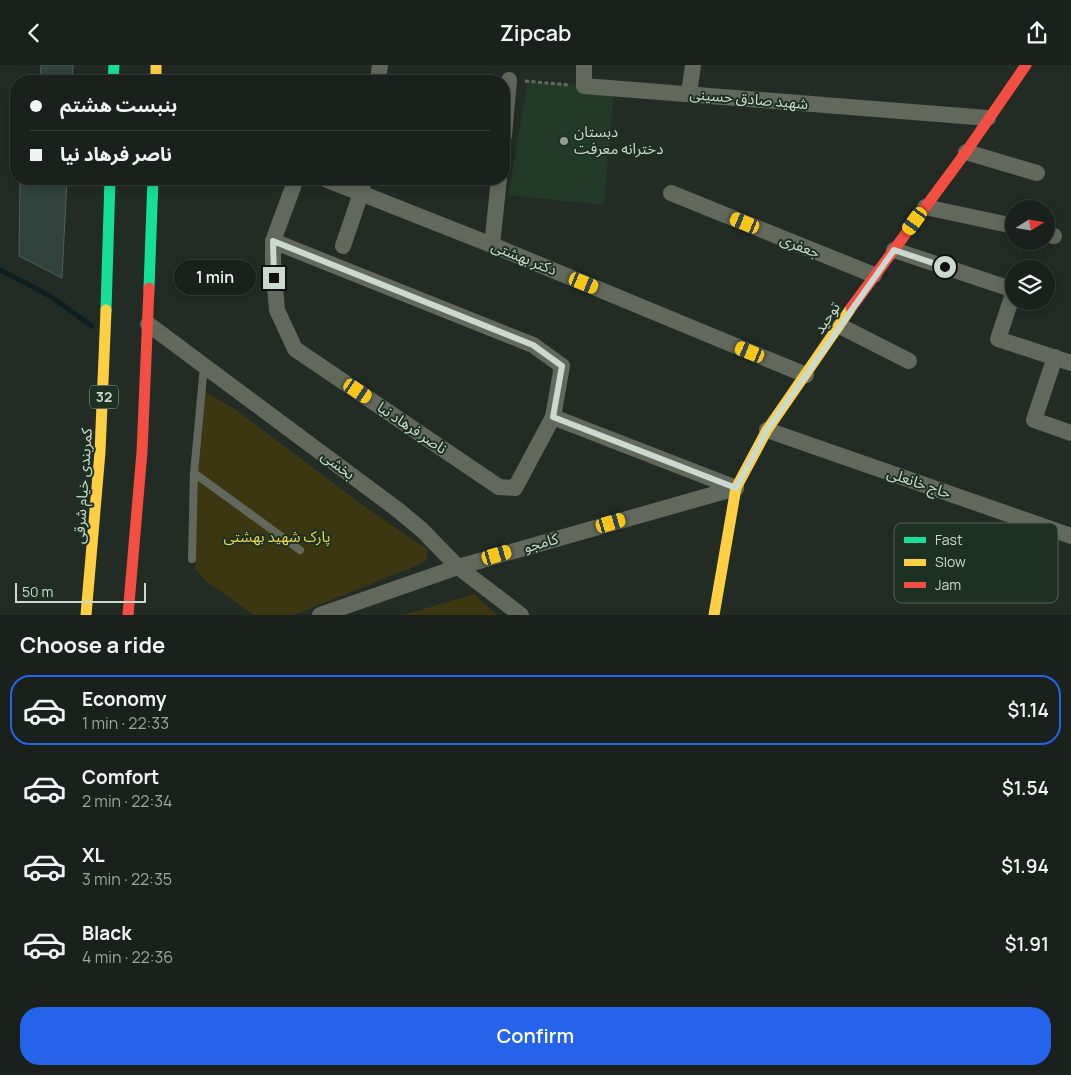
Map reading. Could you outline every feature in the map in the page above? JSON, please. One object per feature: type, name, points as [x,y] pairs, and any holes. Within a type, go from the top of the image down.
[{"type":"main road","name":"توحید","points":[[714,615],[727,531],[736,488],[767,430],[874,275],[966,152],[1026,65]]},
{"type":"main road","name":"کمربندی خیام شرقی","points":[[86,615],[94,542],[103,403],[110,185]]},
{"type":"main road","points":[[128,615],[136,545],[148,324],[153,185]]},
{"type":"street","points":[[584,65],[584,86]]},
{"type":"street","points":[[689,94],[693,65]]},
{"type":"street","name":"شهید صادق حسینی","points":[[584,86],[988,118]]},
{"type":"street","points":[[966,152],[1037,173]]},
{"type":"street","name":"ناصر فرهاد نیا","points":[[294,185],[273,241],[277,310],[295,349],[499,487],[514,487],[553,417]]},
{"type":"street","points":[[492,245],[498,185]]},
{"type":"street","points":[[343,246],[363,186]]},
{"type":"street","name":"دکتر بهشتی","points":[[363,186],[492,245],[806,375]]},
{"type":"street","name":"جعفری","points":[[671,193],[874,275]]},
{"type":"street","points":[[925,207],[1005,225]]},
{"type":"street","points":[[273,241],[533,345],[562,366],[553,417],[736,488]]},
{"type":"street","points":[[894,250],[1005,287]]},
{"type":"street","points":[[1007,310],[998,339],[1071,363]]},
{"type":"street","name":"بخشی","points":[[148,324],[398,510],[422,530],[458,567],[521,615]]},
{"type":"street","points":[[840,326],[909,361]]},
{"type":"street","points":[[1055,357],[1034,420],[1071,433]]},
{"type":"street","name":"حاج خانعلی","points":[[767,430],[1034,523]]},
{"type":"street","name":"کامجو","points":[[320,615],[458,567],[736,488]]},
{"type":"street","name":"حاج خانعلی","points":[[1058,531],[1071,536]]},
{"type":"lane","points":[[192,559],[194,473],[204,366]]},
{"type":"lane","points":[[194,473],[300,550]]},
{"type":"path","points":[[510,80],[584,86]]},
{"type":"shaded area","name":"دبستان دخترانه معرفت","points":[[528,81],[614,88],[604,205],[508,195]]},
{"type":"green space","name":"پارک شهید بهشتی","points":[[201,389],[236,410],[368,509],[427,549],[427,560],[294,615],[254,615],[207,582],[195,569]]},
{"type":"green space","points":[[474,594],[497,615],[403,615]]},
{"type":"building","points":[[41,65],[73,65],[72,75],[40,75]]},
{"type":"building","points":[[20,185],[67,185],[62,278],[19,256]]},
{"type":"waterway","points":[[0,270],[50,296],[92,326]]},
{"type":"traffic: fast","points":[[113,75],[114,65]]},
{"type":"traffic: fast","points":[[106,310],[110,185]]},
{"type":"traffic: fast","points":[[149,288],[153,185]]},
{"type":"traffic: slow","points":[[156,65],[156,75]]},
{"type":"traffic: slow","points":[[714,615],[736,488],[767,430],[851,308]]},
{"type":"traffic: slow","points":[[86,615],[100,452],[106,310]]},
{"type":"traffic: jam","points":[[851,308],[966,152],[1026,65]]},
{"type":"traffic: jam","points":[[128,615],[142,452],[149,288]]},
{"type":"place","name":"دبستان دخترانه معرفت","points":[[564,141]]},
{"type":"route","points":[[274,278],[273,241],[533,345],[562,366],[553,417],[736,488],[767,430],[874,275],[894,250],[945,267]]}]
